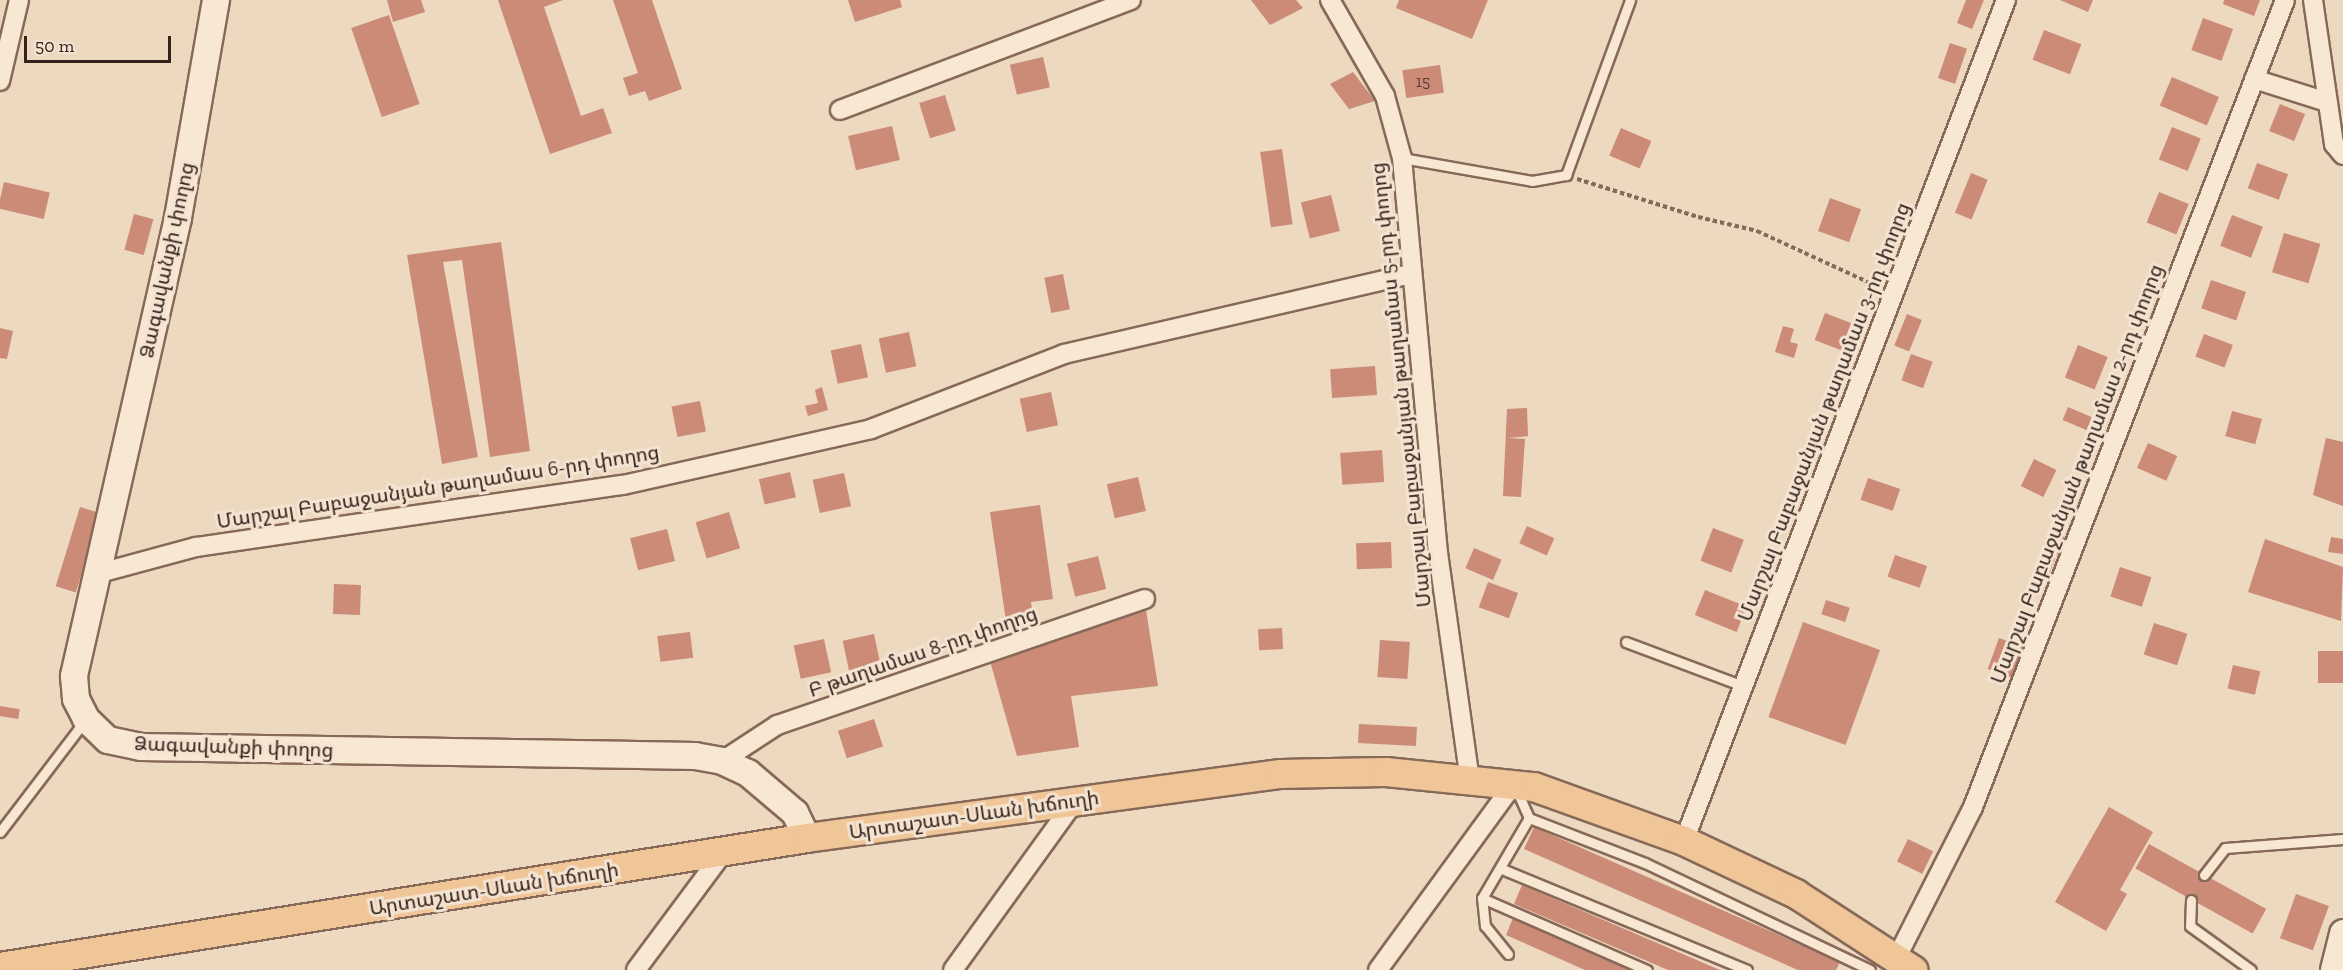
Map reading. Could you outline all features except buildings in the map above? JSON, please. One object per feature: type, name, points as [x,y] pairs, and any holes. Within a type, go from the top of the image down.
[{"type":"main road","name":"Արտաշատ-Սևան խճուղի","points":[[0,967],[807,838],[1281,774],[1386,772],[1534,787],[1683,841],[1796,894],[1905,963]]},
{"type":"street","points":[[0,81],[19,0]]},
{"type":"street","name":"Ձագավանքի փողոց","points":[[216,0],[178,218],[74,676],[76,699],[86,719],[108,740],[141,747],[695,756],[722,761],[748,773],[779,796],[795,813],[807,838]]},
{"type":"street","points":[[840,110],[1131,0]]},
{"type":"street","name":"Մարշալ Բաբաջանյան թաղամաս 5-րդ փողոց","points":[[1330,0],[1385,96],[1402,158],[1410,274],[1438,553],[1470,780]]},
{"type":"street","name":"Մարշալ Բաբաջանյան թաղամաս 3-րդ փողոց","points":[[1683,841],[2006,0]]},
{"type":"street","name":"Մարշալ Բաբաջանյան թաղամաս 2-րդ փողոց","points":[[1905,963],[1972,807],[2285,0]]},
{"type":"street","points":[[2313,0],[2334,144],[2343,155]]},
{"type":"street","points":[[2254,79],[2327,102]]},
{"type":"street","name":"Մարշալ Բաբաջանյան թաղամաս 6-րդ փողոց","points":[[96,574],[196,547],[623,485],[871,429],[1064,354],[1410,274]]},
{"type":"street","name":"Բ թաղամաս 8-րդ փողոց","points":[[722,761],[777,725],[1145,599]]},
{"type":"street","points":[[1378,970],[1513,785]]},
{"type":"street","points":[[953,970],[1075,801]]},
{"type":"street","points":[[636,970],[723,853]]},
{"type":"street","points":[[2334,970],[2343,933]]},
{"type":"lane","points":[[1402,158],[1532,181],[1566,175],[1630,0]]},
{"type":"lane","points":[[1626,642],[1743,686]]},
{"type":"lane","points":[[0,832],[86,719]]},
{"type":"lane","points":[[1513,785],[1529,818],[1645,863],[1870,970],[1905,963]]},
{"type":"lane","points":[[1508,954],[1485,926],[1482,898],[1502,869],[1529,818]]},
{"type":"lane","points":[[2204,875],[2225,848],[2343,839]]},
{"type":"lane","points":[[1502,869],[1747,970]]},
{"type":"lane","points":[[1482,898],[1647,970]]},
{"type":"lane","points":[[2191,900],[2190,926],[2251,970]]},
{"type":"path","points":[[1566,175],[1698,217],[1757,231],[1894,293]]}]
